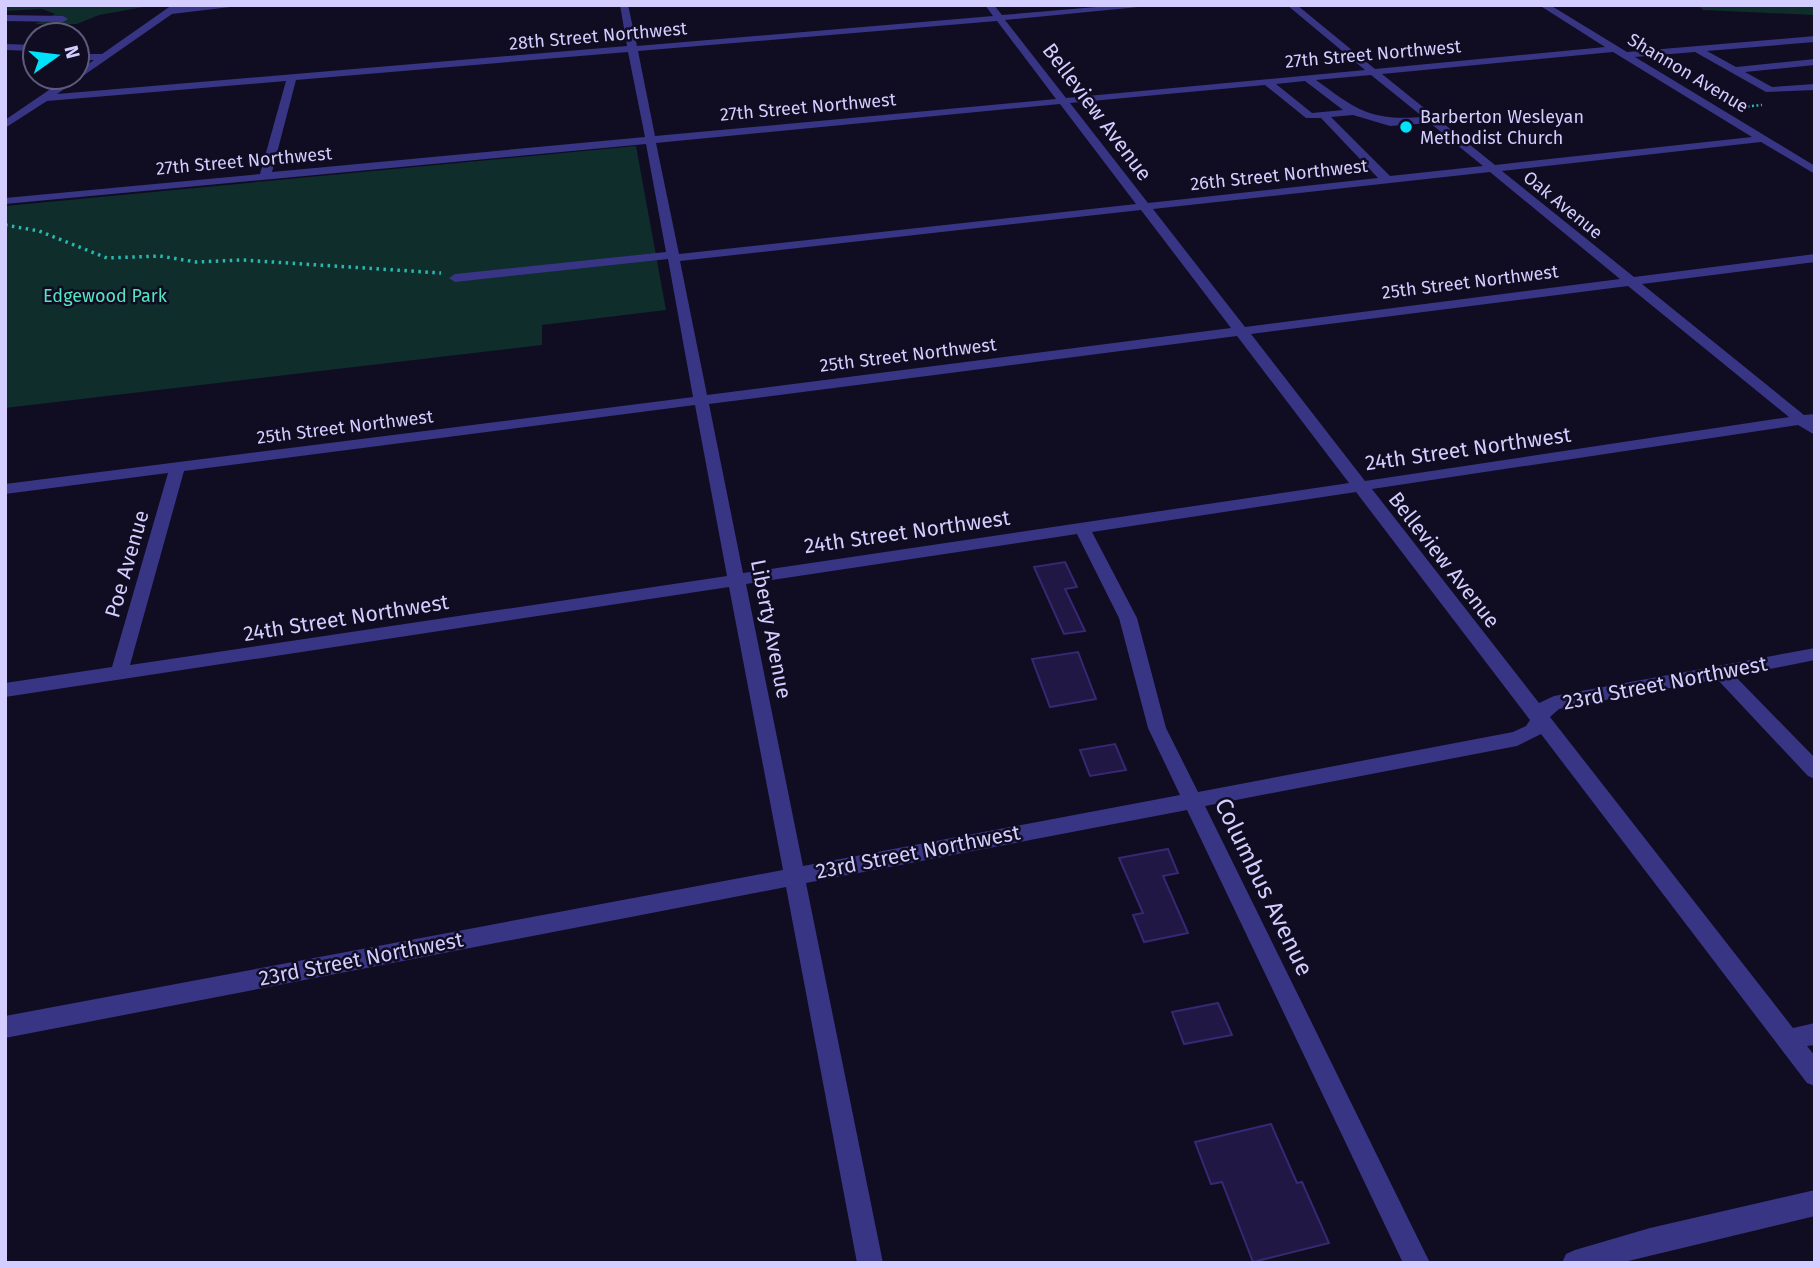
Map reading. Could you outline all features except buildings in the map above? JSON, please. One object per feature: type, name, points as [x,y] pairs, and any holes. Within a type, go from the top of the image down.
[{"type":"street","points":[[91,66],[174,8],[243,5]]},
{"type":"street","name":"Liberty Avenue","points":[[625,5],[870,1263]]},
{"type":"street","name":"28th Street Northwest","points":[[44,98],[633,49],[994,12],[1155,5]]},
{"type":"street","name":"Oak Avenue","points":[[1291,5],[1629,282],[1808,419],[1815,431]]},
{"type":"street","name":"Shannon Avenue","points":[[1543,5],[1815,171]]},
{"type":"street","name":"Belleview Avenue","points":[[994,12],[1815,1075]]},
{"type":"street","points":[[5,18],[62,19]]},
{"type":"street","points":[[1625,55],[1815,40]]},
{"type":"street","name":"27th Street Northwest","points":[[5,201],[1614,49]]},
{"type":"street","points":[[1697,49],[1770,90],[1815,87]]},
{"type":"street","points":[[91,56],[105,57]]},
{"type":"street","points":[[1734,70],[1815,62]]},
{"type":"street","points":[[265,177],[292,78]]},
{"type":"street","points":[[1307,78],[1353,112],[1390,123],[1431,120]]},
{"type":"street","points":[[1268,82],[1310,116],[1325,117],[1353,112]]},
{"type":"street","points":[[5,125],[54,91]]},
{"type":"street","points":[[1325,117],[1388,181]]},
{"type":"street","name":"26th Street Northwest","points":[[455,278],[674,257],[1763,139]]},
{"type":"street","name":"25th Street Northwest","points":[[5,489],[1815,258]]},
{"type":"street","name":"24th Street Northwest","points":[[5,690],[1808,419]]},
{"type":"street","name":"Poe Avenue","points":[[119,673],[177,468]]},
{"type":"street","name":"Columbus Avenue","points":[[1082,528],[1128,618],[1157,728],[1417,1263]]},
{"type":"street","name":"23rd Street Northwest","points":[[5,1027],[1192,798],[1517,739],[1534,731],[1546,708],[1554,703],[1815,654]]},
{"type":"street","points":[[1721,672],[1815,771]]},
{"type":"street","points":[[1788,1040],[1815,1034]]},
{"type":"street","points":[[1575,1263],[1650,1241],[1815,1203]]},
{"type":"path","points":[[5,225],[39,232],[107,258],[124,260],[160,256],[196,262],[242,260],[436,271],[455,278]]},
{"type":"green space","points":[[5,5],[155,5],[99,15],[84,21],[41,21],[55,14],[42,9],[5,11]]},
{"type":"green space","points":[[1698,5],[1815,5],[1815,15],[1703,10]]},
{"type":"green space","name":"Edgewood Park","points":[[636,146],[666,310],[542,325],[542,345],[5,408],[5,206]]},
{"type":"place","name":"Barberton Wesleyan Methodist Church","points":[[1406,127]]}]
